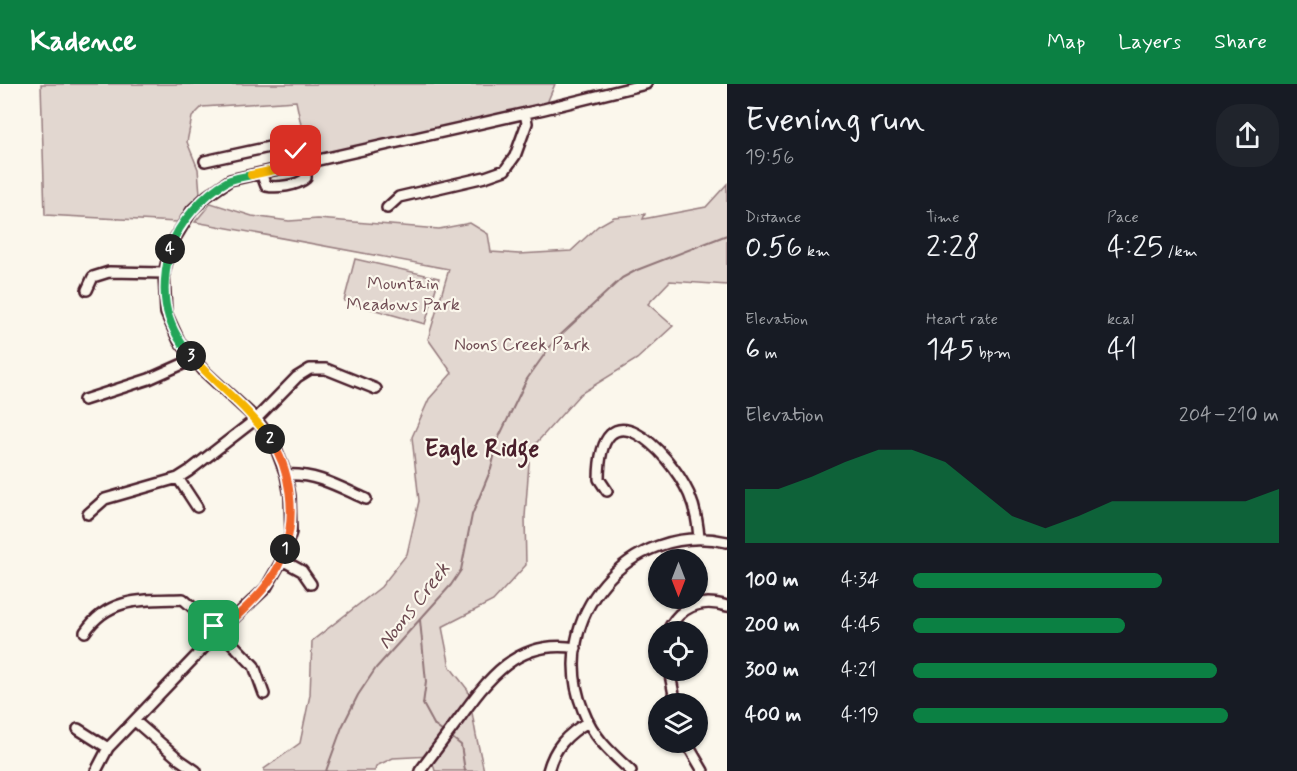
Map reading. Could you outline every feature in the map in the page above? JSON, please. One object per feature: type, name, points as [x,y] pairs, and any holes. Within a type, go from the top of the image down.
[{"type":"street","points":[[96,771],[108,748],[220,632],[266,588],[282,560],[291,532],[290,496],[286,475],[273,443],[256,419],[204,370],[179,341],[166,313],[164,273],[171,245],[192,210],[230,180],[646,84]]},
{"type":"street","points":[[387,208],[399,197],[506,170],[516,156],[527,125],[525,113]]},
{"type":"street","points":[[205,161],[274,146],[296,151],[306,170],[306,178],[302,182],[273,187],[266,186],[261,172]]},
{"type":"street","points":[[87,290],[93,277],[109,272],[164,273]]},
{"type":"street","points":[[84,400],[148,379],[194,359]]},
{"type":"street","points":[[88,514],[105,499],[178,478],[189,471],[256,419],[297,376],[310,369],[326,369],[376,388]]},
{"type":"street","points":[[608,491],[599,479],[602,452],[611,435],[618,430],[630,430],[649,442],[681,479],[694,507],[699,538]]},
{"type":"street","points":[[286,475],[302,474],[319,478],[366,500]]},
{"type":"street","points":[[178,478],[197,507]]},
{"type":"street","points":[[631,771],[603,747],[588,722],[579,699],[575,682],[576,648],[583,618],[605,583],[618,569],[653,548],[680,540],[699,538],[727,542]]},
{"type":"street","points":[[282,560],[302,571],[311,584]]},
{"type":"street","points":[[85,632],[94,618],[122,603],[140,600],[183,599],[254,666],[264,694]]},
{"type":"street","points":[[674,621],[678,615],[691,606],[711,602],[727,606]]},
{"type":"street","points":[[420,771],[492,676],[513,659],[548,647],[576,648]]},
{"type":"street","points":[[135,721],[196,771]]},
{"type":"street","points":[[548,771],[552,757],[560,743],[588,722]]},
{"type":"street","points":[[78,729],[108,748]]},
{"type":"street","points":[[693,753],[704,771]]},
{"type":"green space","points":[[41,84],[555,84],[547,103],[308,158],[296,101],[202,107],[192,117],[187,142],[198,169],[200,194],[177,222],[45,215]]},
{"type":"green space","name":"Noons Creek Park","points":[[727,184],[727,285],[670,281],[648,304],[673,326],[637,359],[580,394],[530,450],[525,517],[526,565],[493,601],[442,627],[450,667],[468,690],[484,771],[435,771],[431,756],[393,758],[376,766],[375,771],[264,771],[300,743],[310,695],[312,641],[381,587],[407,554],[419,501],[412,437],[429,399],[452,373],[428,339],[449,269],[195,222],[211,203],[252,216],[289,221],[318,219],[439,229],[470,223],[488,234],[491,252],[519,254],[571,251],[598,226],[614,217],[645,214],[643,219],[706,207]]},
{"type":"green space","name":"Mountain Meadows Park","points":[[355,259],[439,278],[425,324],[344,301]]},
{"type":"waterway","name":"Noons Creek","points":[[326,771],[342,727],[358,695],[376,668],[451,585],[461,570],[472,515],[491,469],[499,437],[527,379],[554,341],[622,278],[727,235]]},
{"type":"waterway","points":[[420,620],[426,682],[423,704],[435,726],[446,734]]},
{"type":"waterway","points":[[451,737],[461,745],[465,771]]},
{"type":"district","name":"Eagle Ridge","points":[[482,448]]},
{"type":"route","points":[[214,626],[220,632],[266,588],[282,560],[291,532],[290,496],[286,475],[273,443],[256,419],[204,370],[179,341],[166,313],[164,273],[171,245],[192,210],[207,196],[230,180],[302,164],[296,151]]}]
